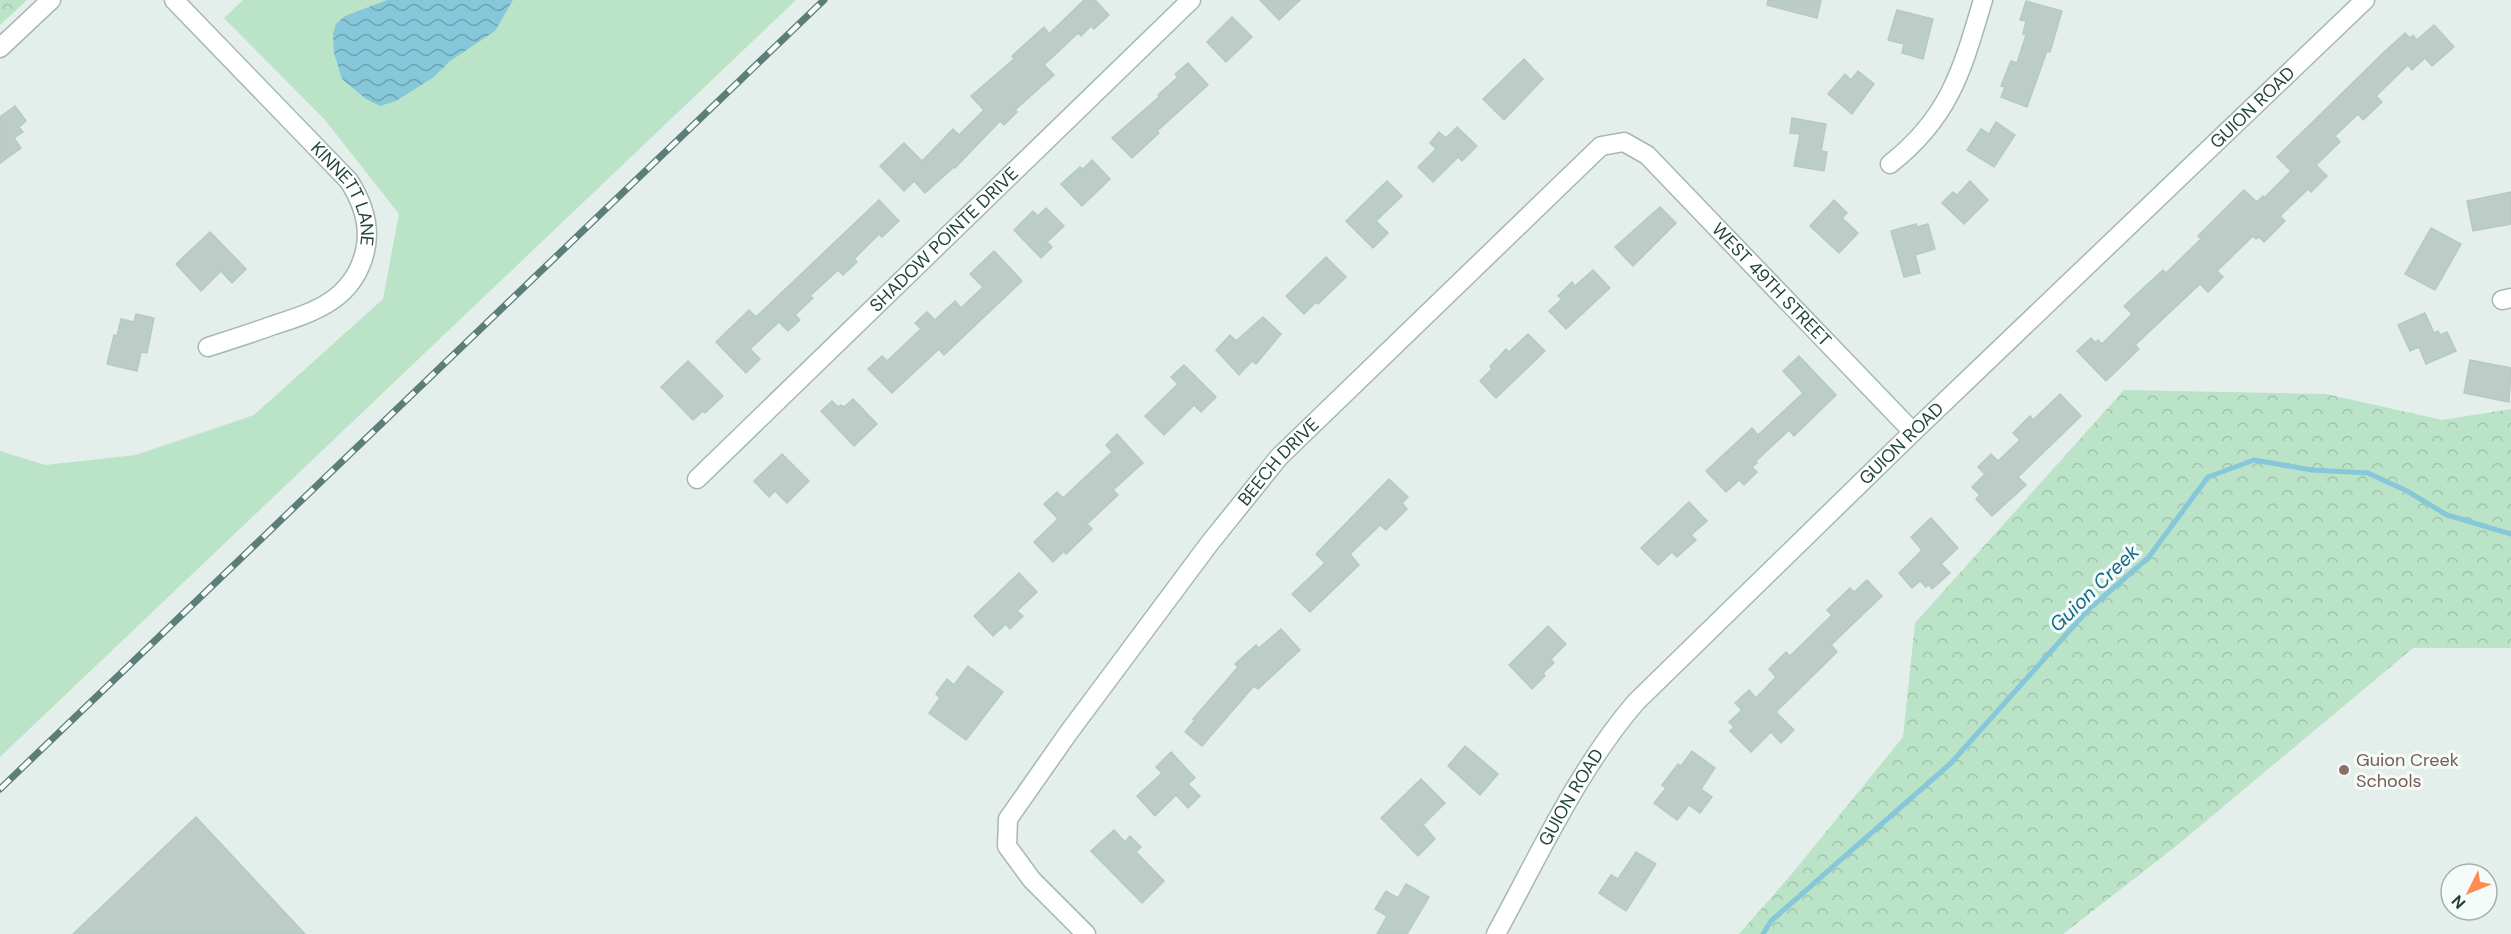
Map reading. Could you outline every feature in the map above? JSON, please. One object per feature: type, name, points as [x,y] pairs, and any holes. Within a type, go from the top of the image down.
[{"type":"street","points":[[0,48],[51,0]]},
{"type":"street","name":"KINNETT LANE","points":[[174,0],[349,182],[361,204],[367,228],[364,254],[359,270],[350,285],[332,302],[309,314],[208,347]]},
{"type":"street","name":"SHADOW POINTE DRIVE","points":[[697,479],[1191,0]]},
{"type":"street","points":[[1890,164],[1916,142],[1934,122],[1947,100],[1963,69],[1983,0]]},
{"type":"street","name":"GUION ROAD","points":[[1496,934],[1589,765],[1624,716],[1650,687],[2365,0]]},
{"type":"street","name":"WEST 49TH STREET","points":[[1624,142],[1647,155],[1914,432]]},
{"type":"street","name":"BEECH DRIVE","points":[[1086,934],[1032,880],[1007,846],[1008,819],[1209,544],[1279,457],[1601,146],[1624,142]]},
{"type":"green space","points":[[0,0],[27,0],[0,25]]},
{"type":"green space","points":[[243,0],[796,0],[0,757],[0,451],[45,465],[136,455],[254,415],[383,299],[399,214],[325,120],[224,18]]},
{"type":"green space","points":[[2124,390],[2326,394],[2442,420],[2511,409],[2511,648],[2413,648],[2175,847],[2063,934],[1739,934],[1791,875],[1903,737],[1915,623]]},
{"type":"water","points":[[387,0],[513,0],[495,31],[450,61],[434,77],[396,101],[380,106],[366,99],[342,79],[334,53],[333,34],[336,24],[345,16]]},
{"type":"building","points":[[1084,0],[1095,0],[1109,15],[1094,29],[1091,26],[1081,36],[1078,33],[1044,65],[1054,75],[1015,110],[1017,112],[1004,125],[1000,121],[955,168],[925,193],[914,181],[904,191],[880,166],[904,143],[922,161],[953,129],[959,135],[984,110],[971,96],[1014,59],[1012,56],[1044,27],[1049,34]]},
{"type":"building","points":[[1260,0],[1300,0],[1279,20]]},
{"type":"building","points":[[1768,0],[1821,0],[1817,18],[1767,5]]},
{"type":"building","points":[[2026,1],[2062,11],[2050,52],[2047,51],[2027,107],[2001,97],[2005,87],[2001,86],[2011,61],[2017,63],[2026,35],[2023,34],[2026,21],[2020,20]]},
{"type":"building","points":[[1897,10],[1933,19],[1923,59],[1902,53],[1904,44],[1888,40]]},
{"type":"building","points":[[1232,17],[1252,37],[1226,62],[1207,42]]},
{"type":"building","points":[[2434,25],[2454,47],[2432,66],[2425,58],[2412,70],[2408,65],[2376,96],[2382,102],[2363,120],[2358,114],[2335,136],[2340,142],[2316,165],[2327,176],[2311,192],[2308,189],[2280,216],[2285,221],[2264,242],[2259,237],[2256,239],[2253,236],[2217,271],[2223,277],[2208,292],[2200,284],[2135,345],[2139,349],[2106,381],[2077,351],[2091,338],[2096,343],[2098,340],[2102,344],[2132,314],[2124,306],[2163,270],[2166,273],[2201,239],[2198,236],[2244,190],[2257,202],[2263,196],[2264,198],[2291,171],[2277,157],[2382,54],[2405,33],[2410,38],[2413,35],[2417,40]]},
{"type":"building","points":[[1524,59],[1543,79],[1504,120],[1483,99]]},
{"type":"building","points":[[1188,63],[1208,85],[1157,131],[1159,133],[1132,158],[1112,138],[1159,97],[1158,95],[1178,77],[1175,74]]},
{"type":"building","points":[[1858,71],[1874,84],[1852,114],[1828,94],[1845,74],[1851,80]]},
{"type":"building","points":[[15,106],[26,121],[19,127],[23,132],[14,138],[21,148],[0,163],[0,117]]},
{"type":"building","points":[[1792,118],[1826,124],[1821,151],[1827,152],[1824,171],[1794,166],[1800,134],[1790,133]]},
{"type":"building","points":[[1996,122],[2015,135],[1994,167],[1967,150],[1981,129],[1989,134]]},
{"type":"building","points":[[1457,127],[1477,146],[1462,161],[1458,157],[1433,182],[1418,167],[1436,149],[1430,143],[1439,132],[1446,138]]},
{"type":"building","points":[[1092,160],[1110,179],[1082,206],[1061,184],[1080,167],[1083,169]]},
{"type":"building","points":[[1387,181],[1402,196],[1376,221],[1388,233],[1373,248],[1346,221]]},
{"type":"building","points":[[1970,181],[1988,200],[1964,224],[1942,203],[1953,192],[1957,195]]},
{"type":"building","points":[[2511,192],[2511,224],[2473,231],[2467,201]]},
{"type":"building","points":[[879,200],[899,221],[882,237],[879,234],[854,259],[857,262],[843,275],[838,270],[810,296],[813,298],[795,315],[800,320],[788,331],[779,322],[750,349],[760,359],[746,373],[716,342],[749,310],[756,317]]},
{"type":"building","points":[[1834,200],[1847,213],[1842,218],[1858,233],[1839,253],[1810,226]]},
{"type":"building","points":[[1660,207],[1676,223],[1633,266],[1615,247]]},
{"type":"building","points":[[1046,208],[1064,226],[1047,242],[1052,247],[1041,258],[1014,230],[1033,211],[1038,216]]},
{"type":"building","points":[[1916,224],[1917,227],[1928,224],[1935,249],[1915,255],[1920,273],[1904,277],[1891,231]]},
{"type":"building","points":[[2431,228],[2461,244],[2435,290],[2405,274]]},
{"type":"building","points":[[210,232],[246,269],[232,283],[221,271],[201,291],[176,264]]},
{"type":"building","points":[[994,251],[1022,281],[944,355],[939,349],[892,393],[868,369],[882,356],[887,361],[921,329],[915,323],[927,312],[935,320],[955,301],[961,308],[983,287],[970,274]]},
{"type":"building","points":[[1326,257],[1346,277],[1304,314],[1286,296]]},
{"type":"building","points":[[1593,270],[1610,288],[1566,329],[1549,311],[1562,299],[1558,296],[1572,282],[1575,286]]},
{"type":"building","points":[[2425,313],[2434,333],[2438,331],[2440,335],[2447,332],[2456,351],[2426,364],[2419,347],[2410,351],[2398,325]]},
{"type":"building","points":[[136,314],[154,318],[147,353],[141,352],[137,371],[107,364],[114,335],[117,336],[121,319],[134,322]]},
{"type":"building","points":[[1263,317],[1281,334],[1256,364],[1252,361],[1239,375],[1216,350],[1230,335],[1236,341]]},
{"type":"building","points":[[1528,334],[1545,351],[1496,398],[1480,381],[1506,349],[1509,352]]},
{"type":"building","points":[[1799,356],[1836,395],[1794,436],[1789,430],[1755,462],[1757,463],[1752,467],[1757,472],[1744,485],[1739,480],[1726,492],[1706,471],[1752,428],[1758,435],[1803,393],[1783,371]]},
{"type":"building","points":[[2470,360],[2511,368],[2509,402],[2464,393]]},
{"type":"building","points":[[688,361],[723,396],[705,413],[703,411],[693,420],[661,387]]},
{"type":"building","points":[[1184,365],[1216,397],[1201,412],[1194,405],[1164,435],[1145,416],[1178,384],[1171,377]]},
{"type":"building","points":[[2060,394],[2081,416],[2018,477],[2026,485],[1992,516],[1976,499],[1980,495],[1972,487],[1985,474],[1978,467],[1991,454],[1998,461],[2020,440],[2013,433],[2030,416],[2033,420]]},
{"type":"building","points":[[853,399],[877,424],[854,446],[821,411],[832,401],[838,407],[841,405],[844,407]]},
{"type":"building","points":[[1117,434],[1143,463],[1113,490],[1118,495],[1087,524],[1092,529],[1066,554],[1064,551],[1053,562],[1034,542],[1058,519],[1044,504],[1057,492],[1063,498],[1112,452],[1106,445]]},
{"type":"building","points":[[782,454],[809,481],[787,503],[775,491],[769,497],[754,481]]},
{"type":"building","points":[[1389,479],[1408,497],[1402,503],[1407,509],[1386,530],[1380,525],[1350,554],[1359,565],[1310,612],[1292,594],[1325,563],[1316,554]]},
{"type":"building","points":[[1689,502],[1707,521],[1691,535],[1696,540],[1677,557],[1672,552],[1658,565],[1641,548]]},
{"type":"building","points":[[1931,518],[1958,548],[1941,564],[1950,573],[1932,589],[1928,584],[1926,587],[1920,581],[1912,588],[1899,573],[1922,550],[1911,537]]},
{"type":"building","points":[[1019,573],[1037,592],[1017,611],[1023,616],[1010,629],[1006,624],[993,636],[974,616]]},
{"type":"building","points":[[1867,580],[1882,596],[1831,645],[1837,652],[1776,712],[1794,730],[1781,743],[1771,732],[1751,752],[1730,731],[1734,727],[1729,722],[1742,710],[1735,703],[1749,690],[1756,698],[1776,677],[1769,669],[1786,652],[1790,656],[1832,615],[1827,610],[1850,588],[1854,592]]},
{"type":"building","points":[[1548,626],[1566,644],[1551,659],[1554,663],[1543,673],[1545,676],[1532,689],[1509,665]]},
{"type":"building","points":[[1281,629],[1300,650],[1258,689],[1254,686],[1202,746],[1185,732],[1195,720],[1193,719],[1238,667],[1235,664],[1256,645],[1259,648]]},
{"type":"building","points":[[968,666],[1003,692],[966,740],[929,713],[940,698],[936,694],[947,679],[954,685]]},
{"type":"building","points":[[1465,746],[1498,774],[1480,795],[1448,766]]},
{"type":"building","points":[[1692,751],[1715,768],[1701,789],[1712,797],[1700,813],[1689,805],[1677,820],[1654,803],[1666,788],[1662,785],[1678,764],[1681,766]]},
{"type":"building","points":[[1171,752],[1195,778],[1188,784],[1200,796],[1188,808],[1176,795],[1155,816],[1137,796],[1162,773],[1156,767]]},
{"type":"building","points":[[1421,779],[1445,803],[1423,825],[1435,839],[1418,856],[1381,818]]},
{"type":"building","points":[[196,817],[305,934],[73,934]]},
{"type":"building","points":[[1114,830],[1125,842],[1130,836],[1141,847],[1136,852],[1164,881],[1142,903],[1091,851]]},
{"type":"building","points":[[1636,852],[1656,864],[1626,911],[1599,893],[1611,875],[1618,879]]},
{"type":"building","points":[[1406,884],[1429,897],[1407,934],[1377,934],[1387,916],[1375,909],[1386,891],[1398,898]]},
{"type":"waterway","name":"Guion Creek","points":[[1763,934],[1771,921],[1951,763],[2088,610],[2148,558],[2208,477],[2254,460],[2312,470],[2368,473],[2407,491],[2447,515],[2511,534]]},
{"type":"railway","points":[[0,789],[824,0]]},
{"type":"place","name":"Guion Creek Schools","points":[[2344,770]]}]
